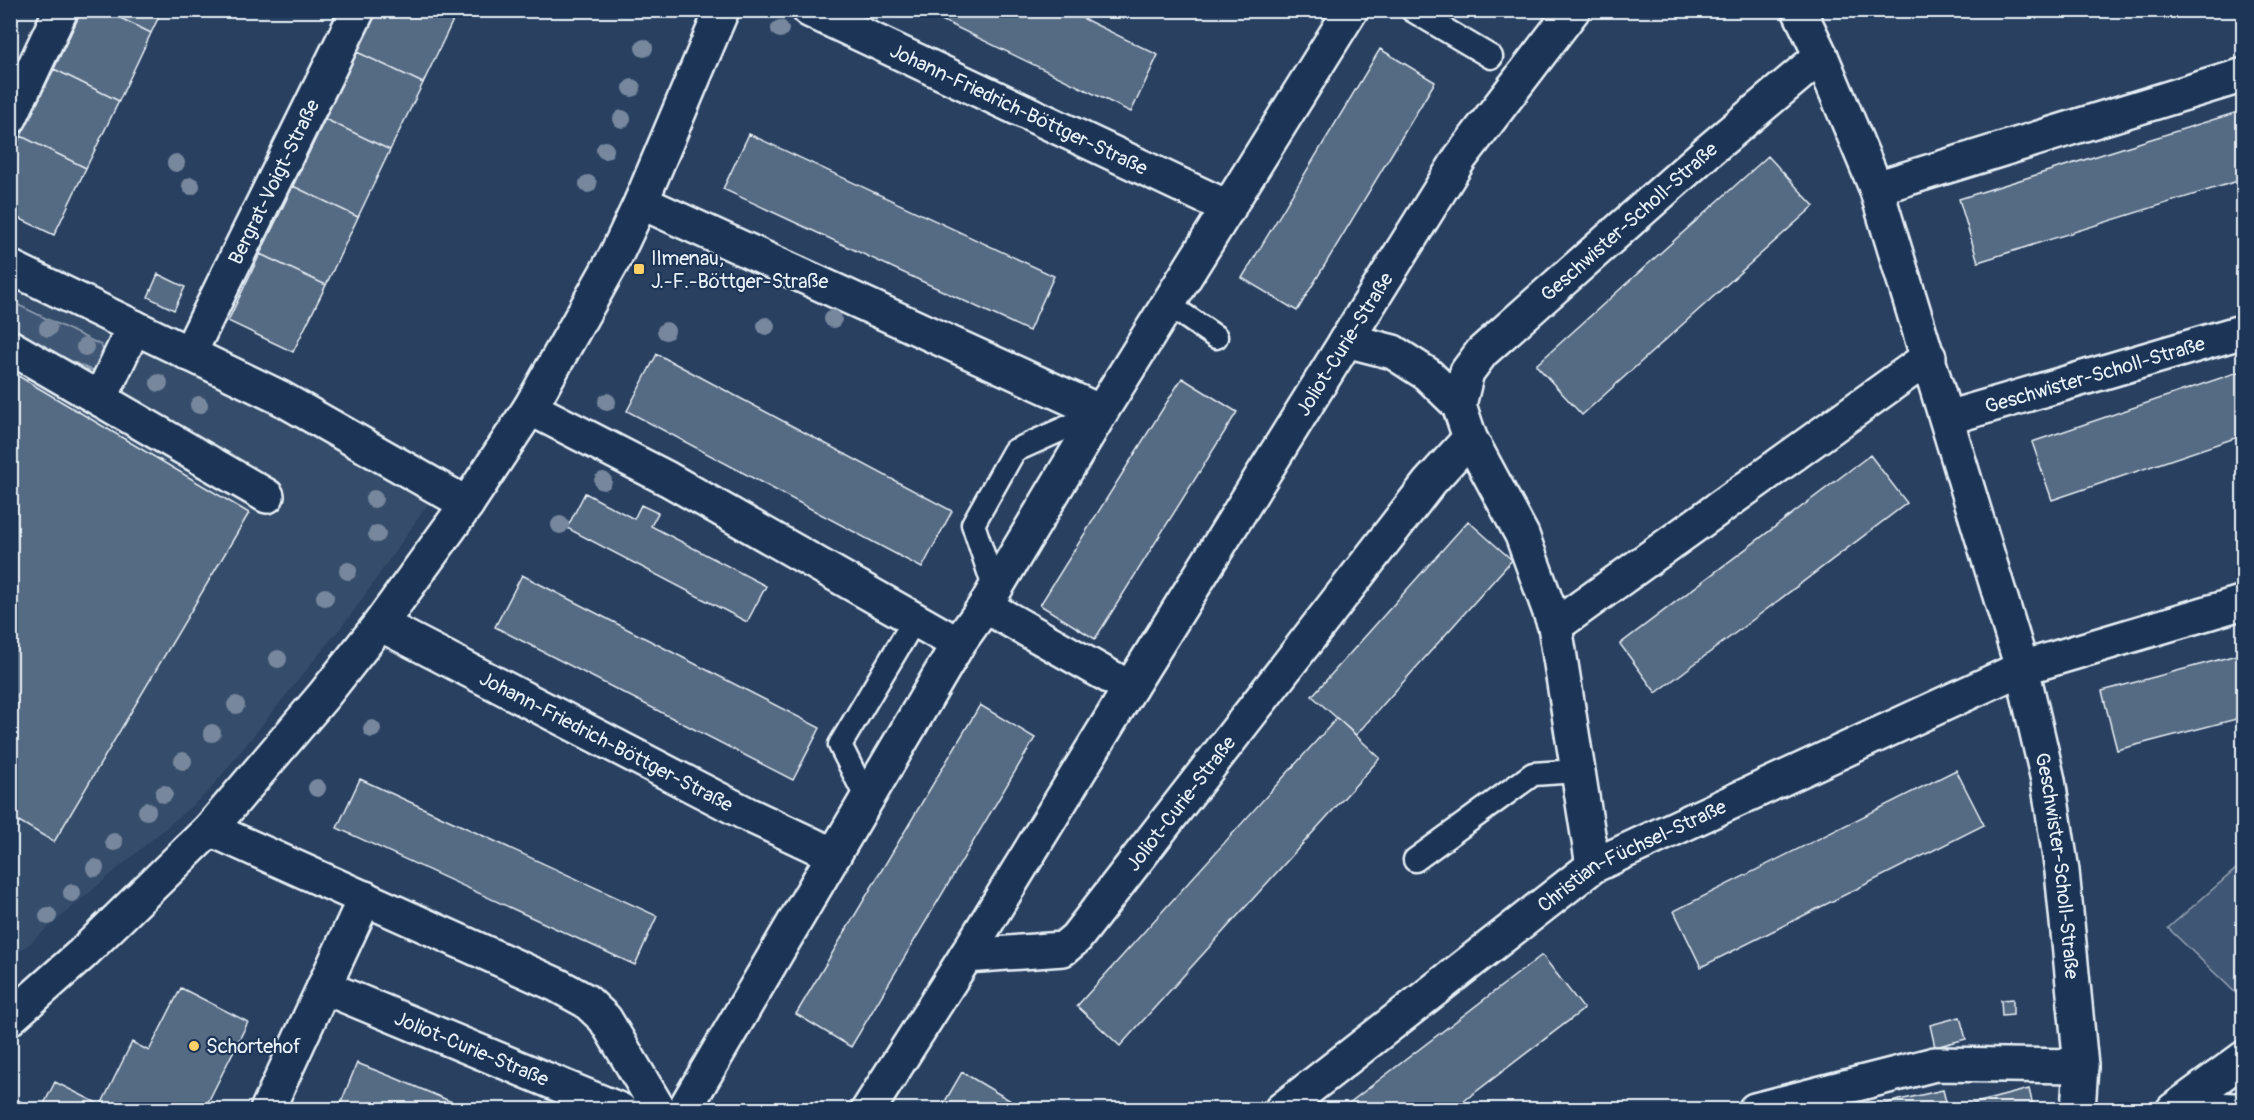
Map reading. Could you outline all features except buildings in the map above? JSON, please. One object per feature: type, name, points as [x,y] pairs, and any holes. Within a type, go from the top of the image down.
[{"type":"street","points":[[10,118],[61,10]]},
{"type":"street","name":"Bergrat-Voigt-Straße","points":[[189,354],[358,10]]},
{"type":"street","points":[[10,1018],[82,954],[210,829],[324,695],[380,624],[467,504],[530,408],[615,257],[641,202],[722,10]]},
{"type":"street","name":"Johann-Friedrich-Böttger-Straße","points":[[809,10],[1075,136],[1130,159],[1229,208]]},
{"type":"street","points":[[684,1110],[958,644],[990,598],[1101,412],[1351,10]]},
{"type":"street","name":"Joliot-Curie-Straße","points":[[868,1110],[966,956],[1460,158],[1573,10]]},
{"type":"street","name":"Geschwister-Scholl-Straße","points":[[1799,10],[1821,56],[1876,188],[2022,668],[2048,780],[2062,871],[2081,1066],[2078,1110]]},
{"type":"street","name":"Geschwister-Scholl-Straße","points":[[1459,405],[1467,372],[1482,352],[1707,152],[1821,56]]},
{"type":"street","points":[[1876,188],[2244,75]]},
{"type":"street","points":[[641,202],[1101,412]]},
{"type":"street","points":[[10,267],[279,397],[467,504]]},
{"type":"street","points":[[100,399],[134,327]]},
{"type":"street","name":"Geschwister-Scholl-Straße","points":[[1947,418],[2244,331]]},
{"type":"street","points":[[1346,340],[1393,352],[1426,374],[1459,405],[1470,438],[1521,535],[1555,626],[1593,866]]},
{"type":"street","points":[[10,348],[267,496]]},
{"type":"street","points":[[1555,626],[1929,357]]},
{"type":"street","points":[[530,408],[668,479],[958,644]]},
{"type":"street","name":"Joliot-Curie-Straße","points":[[966,956],[1063,949],[1076,938],[1430,483],[1470,438]]},
{"type":"street","points":[[990,598],[1130,688]]},
{"type":"street","points":[[2022,668],[2244,602]]},
{"type":"street","name":"Johann-Friedrich-Böttger-Straße","points":[[380,624],[739,810],[834,855]]},
{"type":"street","name":"Christian-Füchsel-Straße","points":[[1281,1110],[1593,866],[2022,668]]},
{"type":"street","points":[[210,829],[557,985],[586,1001],[605,1019],[659,1110]]},
{"type":"street","points":[[267,1110],[365,898]]},
{"type":"street","name":"Joliot-Curie-Straße","points":[[324,987],[620,1110]]},
{"type":"street","points":[[2178,1106],[2244,1058]]},
{"type":"street","points":[[1755,1110],[1935,1064],[2081,1066]]},
{"type":"lane","points":[[1412,10],[1491,57]]},
{"type":"lane","points":[[1169,305],[1216,337]]},
{"type":"lane","points":[[990,598],[973,524],[1014,451],[1101,412]]},
{"type":"lane","points":[[867,800],[840,746],[915,619]]},
{"type":"lane","points":[[1415,860],[1533,774],[1577,771]]},
{"type":"lane","points":[[2178,1106],[2244,1105]]},
{"type":"shaded area","points":[[11,284],[232,386],[428,504],[353,612],[208,792],[11,959]]},
{"type":"shaded area","points":[[10,301],[101,345],[105,355],[98,371],[93,371],[11,333]]},
{"type":"shaded area","points":[[2243,863],[2243,1000],[2168,928]]},
{"type":"place","name":"Ilmenau, J.-F.-Böttger-Straße","points":[[639,269]]},
{"type":"place","name":"Schortehof","points":[[194,1046]]}]
